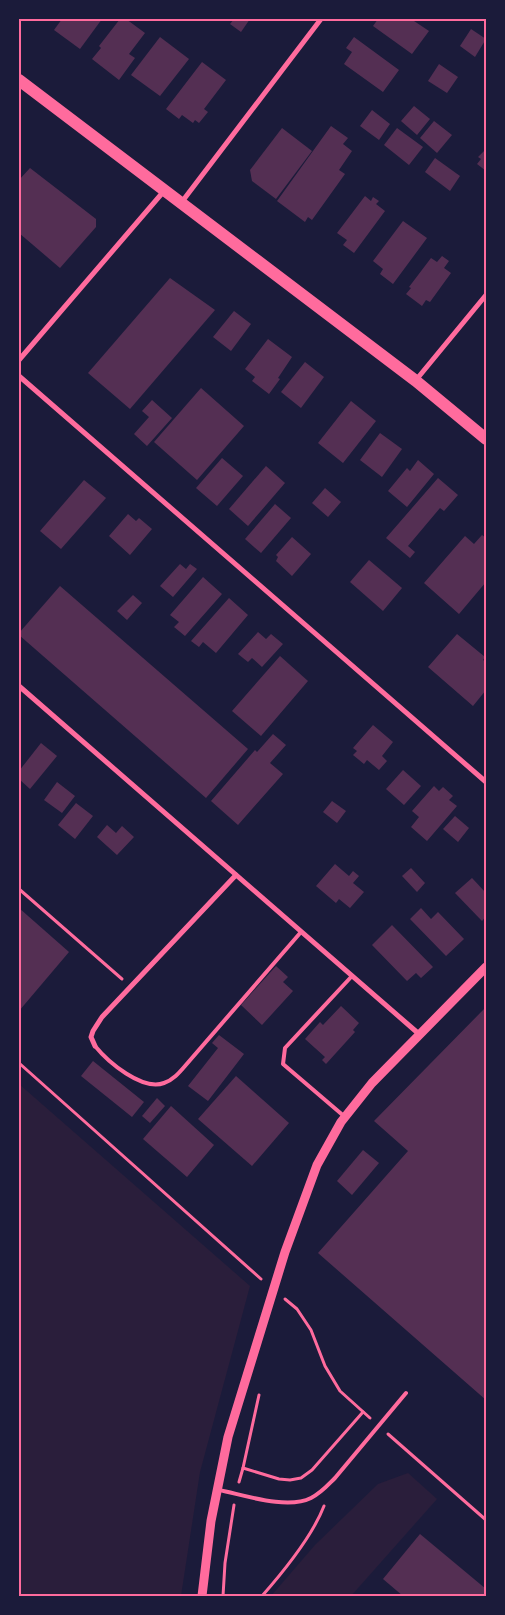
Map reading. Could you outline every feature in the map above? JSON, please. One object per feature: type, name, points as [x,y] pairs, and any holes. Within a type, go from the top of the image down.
[{"type":"main road","points":[[19,80],[416,381],[486,438]]},
{"type":"street","points":[[180,203],[321,19]]},
{"type":"street","points":[[19,360],[164,191]]},
{"type":"street","points":[[416,381],[486,295]]},
{"type":"street","points":[[19,376],[486,782]]},
{"type":"street","points":[[19,686],[419,1034]]},
{"type":"street","points":[[95,1046],[91,1037],[93,1030],[102,1017],[236,875]]},
{"type":"street","points":[[202,1596],[210,1531],[230,1429],[285,1252],[317,1165],[346,1117],[372,1083],[486,967]]},
{"type":"lane","points":[[95,1046],[105,1058],[120,1070],[142,1082],[164,1083],[175,1077],[301,932]]},
{"type":"lane","points":[[346,1117],[283,1064],[285,1048],[352,976]]},
{"type":"lane","points":[[217,1490],[274,1501],[294,1502],[310,1499],[323,1491],[335,1478],[406,1393]]},
{"type":"path","points":[[19,889],[131,987]]},
{"type":"path","points":[[19,1063],[264,1282]]},
{"type":"path","points":[[278,1293],[297,1309]]},
{"type":"path","points":[[223,1596],[225,1563],[236,1494],[259,1393]]},
{"type":"path","points":[[243,1468],[279,1479],[301,1478],[312,1470],[362,1412]]},
{"type":"path","points":[[262,1596],[298,1550],[324,1505]]},
{"type":"shaded area","points":[[19,1084],[250,1286],[200,1472],[181,1596],[20,1596]]},
{"type":"shaded area","points":[[408,1473],[437,1499],[351,1596],[271,1596],[315,1545],[378,1484]]},
{"type":"building","points":[[62,19],[102,19],[80,49],[54,30]]},
{"type":"building","points":[[120,19],[126,19],[145,33],[129,54],[135,58],[119,80],[92,59],[101,48],[99,46]]},
{"type":"building","points":[[234,19],[250,19],[241,32],[230,24]]},
{"type":"building","points":[[378,19],[411,19],[429,31],[412,54],[373,26]]},
{"type":"building","points":[[471,29],[486,39],[475,57],[460,46]]},
{"type":"building","points":[[160,37],[189,59],[160,96],[131,75]]},
{"type":"building","points":[[354,37],[399,70],[383,92],[344,64],[352,52],[346,48]]},
{"type":"building","points":[[202,62],[226,80],[204,109],[208,112],[199,123],[195,120],[193,123],[182,115],[179,119],[166,109]]},
{"type":"building","points":[[439,64],[458,77],[447,93],[428,81]]},
{"type":"building","points":[[414,106],[430,119],[417,135],[401,121]]},
{"type":"building","points":[[372,110],[390,124],[379,140],[360,126]]},
{"type":"building","points":[[434,121],[452,135],[437,153],[420,138]]},
{"type":"building","points":[[331,126],[348,138],[343,144],[352,151],[339,170],[345,174],[312,220],[308,217],[305,222],[277,201]]},
{"type":"building","points":[[282,128],[312,151],[276,199],[252,181],[250,170]]},
{"type":"building","points":[[397,128],[423,147],[409,165],[384,145]]},
{"type":"building","points":[[485,150],[486,171],[477,164],[481,159],[478,157]]},
{"type":"building","points":[[435,158],[460,176],[450,191],[425,172]]},
{"type":"building","points":[[30,168],[96,219],[96,227],[60,268],[19,233],[19,180]]},
{"type":"building","points":[[365,196],[371,201],[373,197],[379,201],[376,204],[385,211],[354,253],[343,245],[347,240],[337,233]]},
{"type":"building","points":[[403,221],[427,238],[393,284],[380,274],[383,269],[373,261]]},
{"type":"building","points":[[442,256],[449,261],[444,268],[451,273],[430,302],[426,300],[422,306],[406,294],[411,288],[409,287],[431,258],[437,262]]},
{"type":"building","points":[[170,278],[215,310],[130,409],[88,373]]},
{"type":"building","points":[[234,311],[251,324],[231,351],[213,337]]},
{"type":"building","points":[[268,339],[292,357],[269,394],[252,381],[255,377],[245,369]]},
{"type":"building","points":[[305,362],[324,377],[301,408],[281,392]]},
{"type":"building","points":[[201,388],[244,426],[197,480],[154,442]]},
{"type":"building","points":[[152,400],[172,418],[147,446],[134,434],[149,417],[142,411]]},
{"type":"building","points":[[351,401],[376,421],[343,463],[318,443]]},
{"type":"building","points":[[380,433],[402,449],[382,477],[360,460]]},
{"type":"building","points":[[222,458],[243,476],[217,506],[196,488]]},
{"type":"building","points":[[418,460],[434,474],[407,507],[388,491],[407,468],[410,471]]},
{"type":"building","points":[[266,466],[285,483],[248,526],[229,509]]},
{"type":"building","points":[[438,478],[458,495],[444,511],[440,508],[408,546],[415,552],[410,558],[386,538]]},
{"type":"building","points":[[84,480],[106,498],[61,549],[40,531]]},
{"type":"building","points":[[325,488],[341,502],[328,517],[312,503]]},
{"type":"building","points":[[275,504],[291,518],[261,553],[245,539]]},
{"type":"building","points":[[128,514],[136,521],[139,518],[152,529],[130,555],[109,536]]},
{"type":"building","points":[[482,535],[486,538],[486,582],[459,614],[424,583],[465,536],[474,544]]},
{"type":"building","points":[[292,537],[311,554],[292,576],[276,561],[278,557],[276,555]]},
{"type":"building","points":[[369,560],[402,588],[383,611],[350,582]]},
{"type":"building","points":[[180,564],[186,569],[190,564],[197,569],[173,597],[160,586]]},
{"type":"building","points":[[203,577],[222,594],[185,636],[174,627],[179,622],[170,615]]},
{"type":"building","points":[[60,586],[248,749],[206,798],[19,635]]},
{"type":"building","points":[[133,595],[142,603],[127,620],[117,611]]},
{"type":"building","points":[[229,598],[248,615],[216,653],[203,642],[199,647],[191,641]]},
{"type":"building","points":[[258,632],[266,639],[271,634],[283,644],[262,667],[252,658],[248,662],[238,654]]},
{"type":"building","points":[[457,634],[485,657],[483,660],[486,662],[486,690],[473,706],[428,667]]},
{"type":"building","points":[[280,656],[308,681],[261,736],[232,711]]},
{"type":"building","points":[[373,725],[393,742],[382,756],[387,761],[379,770],[367,760],[364,764],[353,755],[357,751],[353,748]]},
{"type":"building","points":[[273,734],[286,745],[270,763],[283,774],[238,825],[211,801],[255,750],[257,752]]},
{"type":"building","points":[[41,743],[57,756],[30,789],[19,779],[19,771]]},
{"type":"building","points":[[403,770],[421,786],[404,805],[386,789]]},
{"type":"building","points":[[57,782],[75,796],[62,813],[44,800]]},
{"type":"building","points":[[434,786],[439,791],[443,787],[453,796],[449,800],[457,806],[427,841],[411,827],[419,817],[412,811]]},
{"type":"building","points":[[332,801],[346,811],[337,823],[323,812]]},
{"type":"building","points":[[76,803],[93,816],[75,839],[58,825]]},
{"type":"building","points":[[455,816],[469,828],[458,842],[443,829]]},
{"type":"building","points":[[107,825],[116,833],[122,826],[134,837],[117,855],[97,837]]},
{"type":"building","points":[[335,864],[349,876],[353,871],[359,876],[353,883],[364,892],[350,908],[339,899],[336,903],[316,886]]},
{"type":"building","points":[[411,868],[425,883],[417,892],[402,876]]},
{"type":"building","points":[[472,878],[486,893],[486,916],[482,921],[455,893]]},
{"type":"building","points":[[19,908],[69,952],[19,1011]]},
{"type":"building","points":[[421,908],[431,919],[438,912],[464,939],[446,956],[410,919]]},
{"type":"building","points":[[392,925],[433,967],[421,978],[416,973],[407,981],[372,945]]},
{"type":"building","points":[[276,966],[288,977],[283,982],[293,991],[262,1025],[241,1005]]},
{"type":"building","points":[[341,1006],[359,1023],[353,1030],[355,1032],[326,1064],[322,1060],[325,1057],[305,1039],[320,1022],[323,1025]]},
{"type":"building","points":[[484,1009],[486,1011],[486,1400],[318,1253],[408,1151],[374,1121]]},
{"type":"building","points":[[219,1035],[244,1054],[208,1101],[188,1086],[218,1048],[212,1043]]},
{"type":"building","points":[[93,1061],[144,1102],[132,1117],[81,1076]]},
{"type":"building","points":[[236,1076],[289,1123],[252,1166],[198,1119]]},
{"type":"building","points":[[157,1098],[165,1106],[150,1123],[142,1116]]},
{"type":"building","points":[[171,1106],[214,1145],[187,1177],[143,1139]]},
{"type":"building","points":[[363,1150],[379,1163],[352,1195],[337,1181]]},
{"type":"building","points":[[420,1534],[486,1589],[486,1596],[403,1596],[383,1579]]}]
